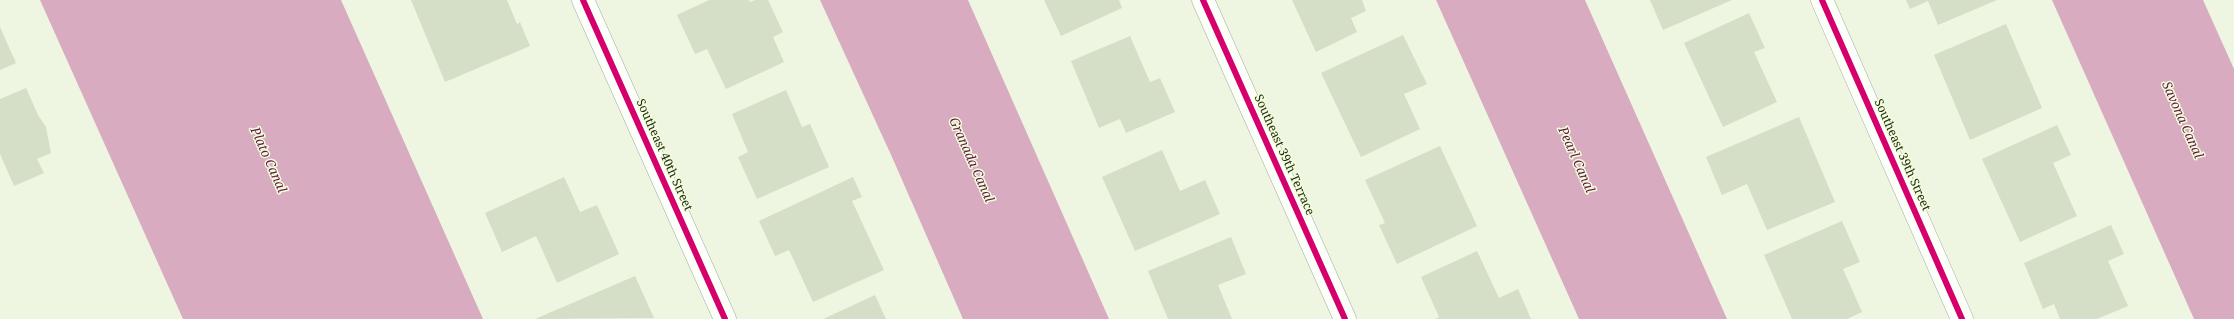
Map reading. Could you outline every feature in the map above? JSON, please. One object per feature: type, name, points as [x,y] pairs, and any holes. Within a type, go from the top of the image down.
[{"type":"street","name":"Southeast 40th Street","points":[[583,0],[725,319]]},
{"type":"street","name":"Southeast 39th Terrace","points":[[1203,0],[1345,319]]},
{"type":"street","name":"Southeast 39th Street","points":[[1822,0],[1962,319]]},
{"type":"water","name":"Plato Canal","points":[[40,0],[341,0],[483,319],[183,319]]},
{"type":"water","name":"Granada Canal","points":[[820,0],[968,0],[1109,319],[963,319],[892,157]]},
{"type":"water","name":"Pearl Canal","points":[[1436,0],[1585,0],[1727,319],[1579,319]]},
{"type":"water","name":"Savona Canal","points":[[2052,0],[2203,0],[2234,69],[2234,319],[2194,319]]},
{"type":"building","points":[[411,0],[507,0],[517,24],[520,22],[530,46],[445,82]]},
{"type":"building","points":[[709,0],[749,0],[750,2],[755,0],[768,0],[783,32],[773,37],[784,62],[726,89],[707,49],[695,54],[677,15]]},
{"type":"building","points":[[1044,0],[1119,0],[1122,8],[1061,36]]},
{"type":"building","points":[[1292,0],[1362,0],[1366,11],[1351,18],[1357,32],[1316,52]]},
{"type":"building","points":[[1650,0],[1732,0],[1663,30]]},
{"type":"building","points":[[1906,0],[1997,0],[1938,25],[1928,1],[1910,9]]},
{"type":"building","points":[[1749,13],[1765,48],[1754,52],[1777,102],[1723,127],[1684,43]]},
{"type":"building","points":[[2006,24],[2042,108],[1970,140],[1934,55]]},
{"type":"building","points":[[0,27],[16,63],[0,70]]},
{"type":"building","points":[[1403,35],[1427,84],[1404,94],[1420,129],[1361,157],[1321,73]]},
{"type":"building","points":[[1130,36],[1150,82],[1160,78],[1175,112],[1126,133],[1120,119],[1099,128],[1071,61]]},
{"type":"building","points":[[26,88],[38,115],[46,127],[51,153],[37,159],[44,173],[14,186],[0,154],[0,99]]},
{"type":"building","points":[[786,90],[802,127],[810,124],[829,167],[757,199],[738,157],[748,152],[732,114]]},
{"type":"building","points":[[1799,117],[1835,202],[1767,230],[1747,184],[1722,195],[1706,157]]},
{"type":"building","points":[[2057,125],[2071,155],[2053,163],[2077,216],[2020,242],[1982,159]]},
{"type":"building","points":[[1440,146],[1477,226],[1397,264],[1379,225],[1385,223],[1365,180]]},
{"type":"building","points":[[1162,150],[1180,191],[1205,180],[1220,214],[1135,251],[1102,177]]},
{"type":"building","points":[[564,177],[580,212],[597,205],[619,254],[557,283],[536,236],[502,252],[485,213]]},
{"type":"building","points":[[853,177],[862,197],[852,201],[884,270],[813,302],[789,250],[775,256],[759,221]]},
{"type":"building","points":[[1842,221],[1860,262],[1843,269],[1862,312],[1847,319],[1792,319],[1764,255]]},
{"type":"building","points":[[2111,225],[2124,254],[2108,261],[2128,306],[2097,319],[2060,319],[2054,304],[2043,309],[2024,263]]},
{"type":"building","points":[[1231,237],[1246,274],[1218,285],[1232,319],[1168,319],[1148,271]]},
{"type":"building","points":[[1477,251],[1499,298],[1518,289],[1531,319],[1435,319],[1439,317],[1421,277]]},
{"type":"building","points":[[635,276],[654,318],[535,319]]},
{"type":"building","points":[[875,295],[886,319],[823,319]]},
{"type":"cycle path","points":[[583,0],[725,319]]},
{"type":"cycle path","points":[[1203,0],[1345,319]]},
{"type":"cycle path","points":[[1822,0],[1962,319]]}]
